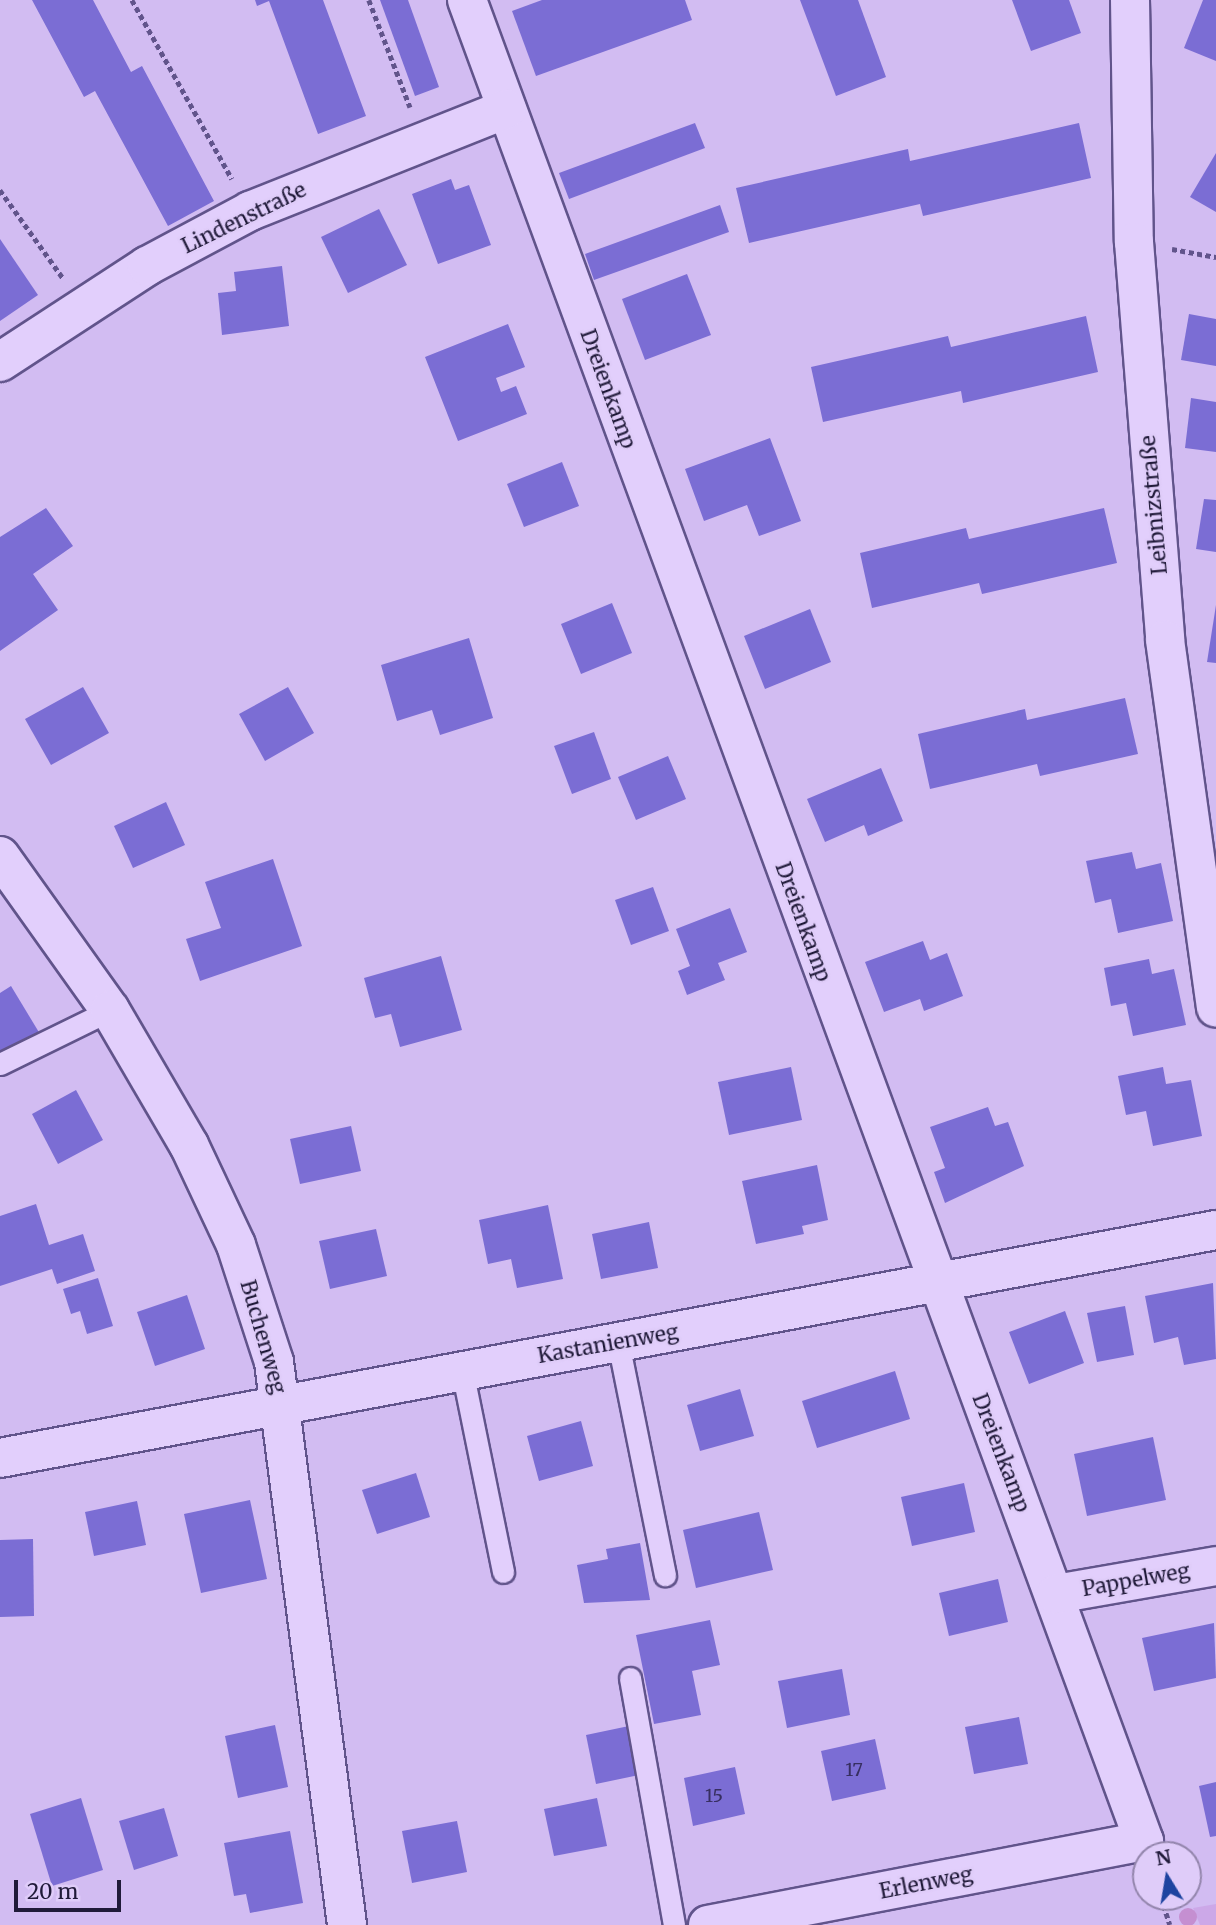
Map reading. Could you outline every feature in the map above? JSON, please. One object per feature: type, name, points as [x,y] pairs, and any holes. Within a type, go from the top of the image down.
[{"type":"street","name":"Dreienkamp","points":[[467,0],[935,1285],[1056,1594],[1144,1841]]},
{"type":"street","name":"Leibnizstraße","points":[[1130,0],[1136,271],[1165,640],[1209,908],[1216,1007]]},
{"type":"street","name":"Lindenstraße","points":[[0,362],[83,306],[250,211],[506,109]]},
{"type":"street","name":"Buchenweg","points":[[0,856],[110,1010],[189,1145],[236,1245],[282,1403],[348,1925]]},
{"type":"street","name":"Kastanienweg","points":[[0,1458],[282,1403],[935,1285],[1216,1230]]},
{"type":"street","name":"Pappelweg","points":[[1056,1594],[1216,1566]]},
{"type":"street","name":"Erlenweg","points":[[708,1925],[1132,1843]]},
{"type":"lane","points":[[0,1064],[110,1010]]},
{"type":"lane","points":[[618,1342],[665,1575]]},
{"type":"lane","points":[[462,1370],[503,1572]]},
{"type":"lane","points":[[630,1678],[674,1925]]},
{"type":"path","points":[[132,0],[250,211]]},
{"type":"path","points":[[369,0],[423,141]]},
{"type":"path","points":[[0,190],[83,306]]},
{"type":"shaded area","points":[[1216,1904],[1216,1925],[1200,1925],[1194,1911],[1202,1911],[1202,1906]]},
{"type":"shaded area","points":[[1180,1911],[1197,1913],[1197,1921],[1192,1926],[1184,1926],[1179,1921]]},
{"type":"building","points":[[32,0],[93,0],[131,72],[142,66],[214,201],[168,226],[95,91],[84,97]]},
{"type":"building","points":[[255,0],[323,0],[366,116],[318,134],[269,1],[257,6]]},
{"type":"building","points":[[380,0],[408,0],[439,87],[415,96]]},
{"type":"building","points":[[542,0],[685,0],[692,20],[536,76],[512,11]]},
{"type":"building","points":[[800,0],[858,0],[886,77],[836,96]]},
{"type":"building","points":[[1012,0],[1069,0],[1081,33],[1031,51]]},
{"type":"building","points":[[1203,0],[1216,0],[1216,61],[1184,48]]},
{"type":"building","points":[[695,123],[705,148],[569,199],[559,173]]},
{"type":"building","points":[[1079,123],[1091,178],[923,216],[920,204],[749,243],[736,188],[908,149],[910,161]]},
{"type":"building","points":[[1216,153],[1216,212],[1190,197]]},
{"type":"building","points":[[451,179],[455,190],[469,185],[491,245],[438,264],[412,194]]},
{"type":"building","points":[[720,205],[729,232],[594,280],[585,254]]},
{"type":"building","points":[[379,209],[407,265],[348,293],[321,237]]},
{"type":"building","points":[[0,239],[38,295],[0,321]]},
{"type":"building","points":[[282,266],[289,326],[222,335],[218,293],[236,291],[234,272]]},
{"type":"building","points":[[687,274],[711,335],[645,360],[622,299]]},
{"type":"building","points":[[1189,314],[1216,319],[1216,366],[1181,360]]},
{"type":"building","points":[[1086,316],[1098,372],[963,403],[961,391],[823,422],[811,367],[948,336],[951,347]]},
{"type":"building","points":[[508,324],[525,367],[496,378],[501,392],[516,386],[527,414],[458,441],[425,357]]},
{"type":"building","points":[[1191,398],[1216,402],[1216,452],[1185,448]]},
{"type":"building","points":[[770,438],[801,521],[759,536],[747,505],[704,521],[685,469]]},
{"type":"building","points":[[562,462],[579,506],[524,527],[507,484]]},
{"type":"building","points":[[1204,499],[1216,500],[1216,552],[1196,549]]},
{"type":"building","points":[[46,508],[73,546],[33,574],[58,610],[0,651],[0,537]]},
{"type":"building","points":[[1104,508],[1117,563],[982,594],[979,583],[872,608],[860,553],[966,528],[969,539]]},
{"type":"building","points":[[612,603],[632,653],[581,674],[561,624]]},
{"type":"building","points":[[1216,605],[1216,663],[1207,662]]},
{"type":"building","points":[[810,609],[831,662],[765,689],[744,636]]},
{"type":"building","points":[[469,638],[493,718],[440,735],[432,710],[397,721],[381,665]]},
{"type":"building","points":[[83,687],[109,733],[51,765],[25,719]]},
{"type":"building","points":[[288,687],[314,733],[265,761],[239,714]]},
{"type":"building","points":[[1125,698],[1138,754],[1040,776],[1037,764],[930,789],[918,734],[1025,709],[1027,720]]},
{"type":"building","points":[[594,732],[611,779],[572,794],[554,746]]},
{"type":"building","points":[[668,756],[686,799],[636,820],[618,777]]},
{"type":"building","points":[[881,768],[903,821],[868,836],[864,825],[825,842],[807,799]]},
{"type":"building","points":[[166,802],[185,845],[133,868],[114,826]]},
{"type":"building","points":[[1132,852],[1136,869],[1161,863],[1173,921],[1118,933],[1111,899],[1095,903],[1086,861]]},
{"type":"building","points":[[273,859],[302,946],[200,981],[186,939],[221,928],[205,882]]},
{"type":"building","points":[[653,887],[669,931],[631,945],[615,900]]},
{"type":"building","points":[[730,908],[747,952],[718,963],[725,980],[687,995],[678,971],[690,966],[676,929]]},
{"type":"building","points":[[923,941],[930,960],[947,953],[963,996],[924,1011],[920,999],[884,1012],[865,962]]},
{"type":"building","points":[[441,956],[462,1030],[400,1047],[391,1014],[375,1018],[364,978]]},
{"type":"building","points":[[1149,959],[1152,974],[1174,969],[1186,1025],[1133,1036],[1126,1003],[1111,1006],[1104,968]]},
{"type":"building","points":[[11,986],[40,1034],[0,1057],[0,993]]},
{"type":"building","points":[[791,1067],[802,1120],[729,1135],[718,1082]]},
{"type":"building","points":[[1163,1067],[1166,1084],[1191,1080],[1202,1136],[1153,1146],[1146,1111],[1126,1115],[1118,1076]]},
{"type":"building","points":[[76,1090],[103,1140],[58,1164],[32,1114]]},
{"type":"building","points":[[988,1107],[995,1126],[1008,1122],[1024,1166],[945,1203],[934,1172],[945,1168],[930,1127]]},
{"type":"building","points":[[351,1126],[361,1171],[300,1184],[290,1139]]},
{"type":"building","points":[[817,1165],[828,1220],[802,1226],[804,1234],[756,1244],[742,1181]]},
{"type":"building","points":[[36,1204],[49,1245],[83,1234],[95,1271],[57,1284],[52,1269],[0,1286],[0,1216]]},
{"type":"building","points":[[548,1205],[563,1279],[517,1288],[511,1259],[488,1264],[479,1220]]},
{"type":"building","points":[[649,1222],[658,1268],[601,1279],[592,1234]]},
{"type":"building","points":[[376,1229],[387,1276],[330,1289],[319,1241]]},
{"type":"building","points":[[98,1278],[113,1326],[87,1334],[80,1311],[71,1314],[63,1289]]},
{"type":"building","points":[[1213,1283],[1216,1359],[1184,1365],[1178,1337],[1154,1343],[1145,1296]]},
{"type":"building","points":[[187,1295],[205,1349],[155,1366],[137,1312]]},
{"type":"building","points":[[1125,1306],[1134,1355],[1097,1362],[1087,1313]]},
{"type":"building","points":[[1065,1311],[1084,1363],[1029,1384],[1009,1332]]},
{"type":"building","points":[[895,1371],[910,1419],[817,1448],[802,1401]]},
{"type":"building","points":[[740,1389],[754,1436],[700,1451],[687,1405]]},
{"type":"building","points":[[581,1421],[593,1466],[539,1481],[527,1436]]},
{"type":"building","points":[[1153,1437],[1166,1500],[1087,1516],[1074,1454]]},
{"type":"building","points":[[416,1473],[430,1517],[377,1534],[362,1490]]},
{"type":"building","points":[[964,1483],[975,1532],[912,1546],[901,1497]]},
{"type":"building","points":[[250,1500],[267,1579],[201,1593],[184,1514]]},
{"type":"building","points":[[137,1501],[146,1545],[94,1556],[85,1512]]},
{"type":"building","points":[[759,1512],[773,1570],[696,1588],[683,1530]]},
{"type":"building","points":[[33,1539],[34,1616],[0,1617],[0,1540]]},
{"type":"building","points":[[640,1543],[650,1600],[584,1603],[577,1565],[608,1559],[606,1549]]},
{"type":"building","points":[[998,1579],[1008,1622],[949,1636],[939,1593]]},
{"type":"building","points":[[710,1620],[720,1665],[692,1671],[701,1715],[654,1724],[636,1635]]},
{"type":"building","points":[[1214,1623],[1216,1678],[1154,1691],[1142,1638]]},
{"type":"building","points":[[842,1669],[850,1715],[787,1728],[778,1681]]},
{"type":"building","points":[[1019,1717],[1028,1764],[974,1774],[965,1727]]},
{"type":"building","points":[[275,1725],[288,1787],[238,1798],[225,1736]]},
{"type":"building","points":[[629,1726],[639,1775],[596,1784],[586,1735]]},
{"type":"building","points":[[875,1739],[886,1789],[832,1801],[821,1751]]},
{"type":"building","points":[[735,1767],[745,1814],[693,1826],[684,1778]]},
{"type":"building","points":[[1216,1782],[1216,1836],[1210,1837],[1199,1786]]},
{"type":"building","points":[[81,1798],[103,1870],[52,1886],[30,1814]]},
{"type":"building","points":[[597,1798],[607,1846],[554,1856],[544,1809]]},
{"type":"building","points":[[164,1808],[178,1856],[134,1870],[119,1821]]},
{"type":"building","points":[[457,1821],[467,1872],[412,1883],[402,1831]]},
{"type":"building","points":[[290,1831],[303,1903],[250,1913],[246,1894],[234,1896],[224,1843]]}]
